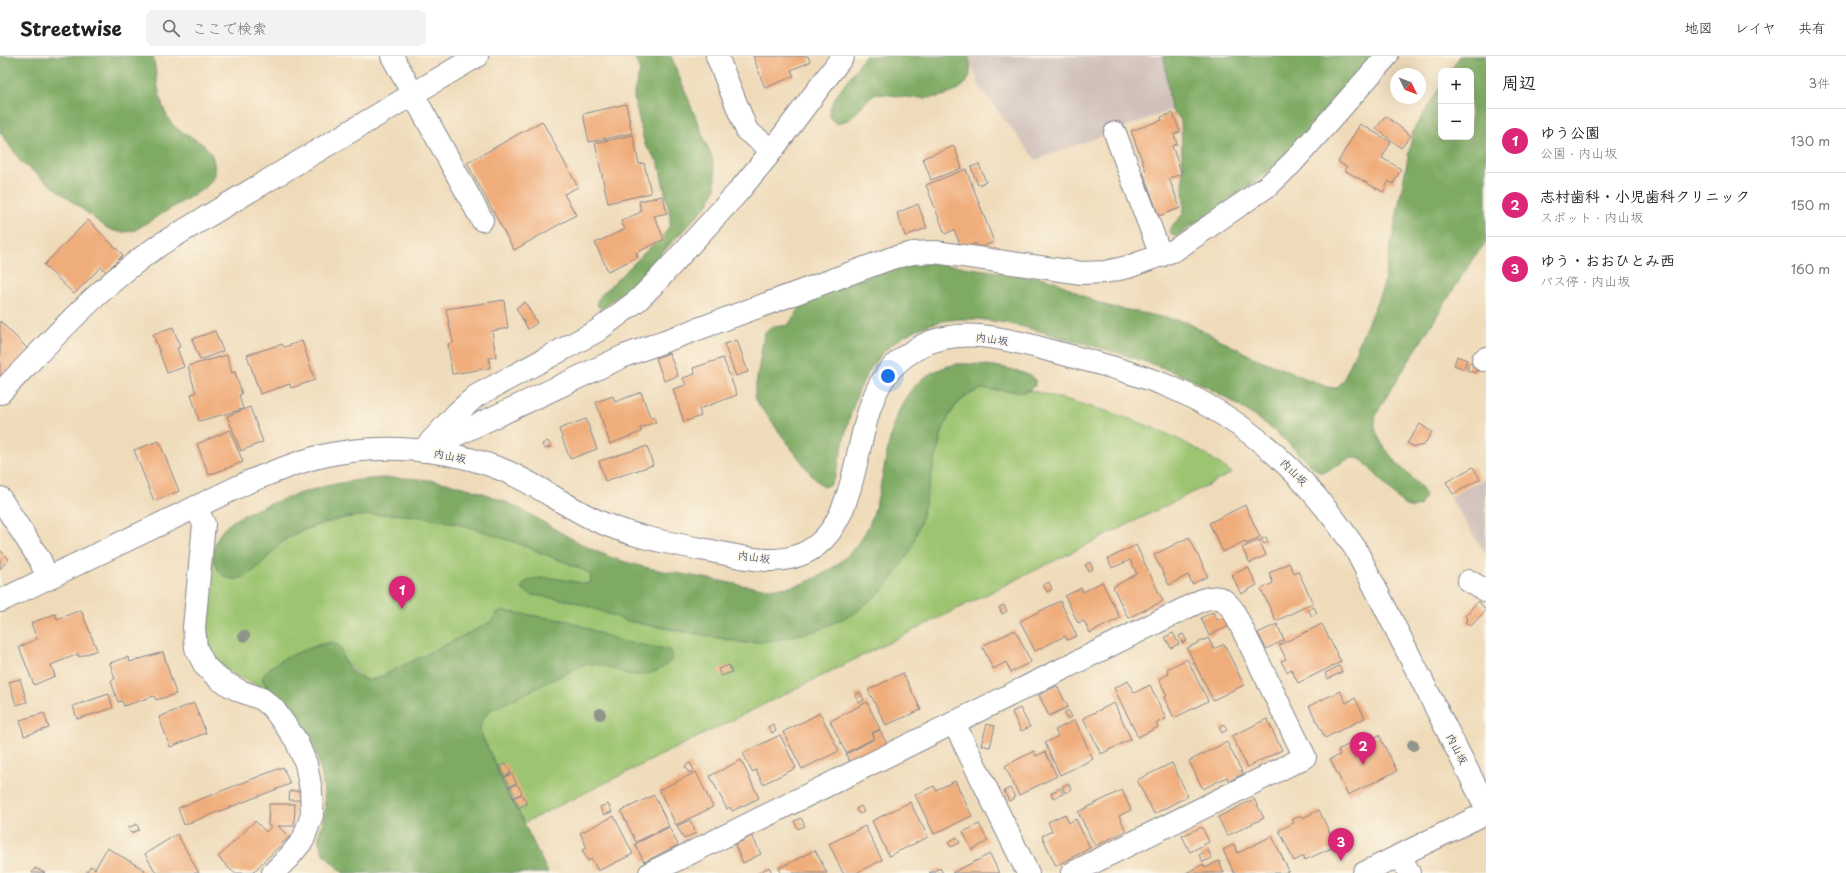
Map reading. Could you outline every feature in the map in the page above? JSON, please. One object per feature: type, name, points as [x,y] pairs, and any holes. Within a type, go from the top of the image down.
[{"type":"street","points":[[392,56],[482,220]]},
{"type":"street","points":[[0,393],[112,280],[136,261],[168,240],[477,56]]},
{"type":"street","points":[[717,56],[747,131],[772,150]]},
{"type":"street","points":[[422,451],[456,414],[476,396],[597,331],[638,300],[708,226],[772,150],[843,56]]},
{"type":"street","points":[[422,451],[624,356],[892,258],[913,253],[935,252],[1082,273],[1105,272],[1128,267],[1160,256],[1188,242],[1281,175],[1387,56]]},
{"type":"street","points":[[1115,133],[1160,256]]},
{"type":"street","name":"内山坂","points":[[0,601],[248,482],[318,457],[351,451],[422,451],[473,460],[526,480],[592,518],[635,536],[747,557],[775,560],[795,556],[814,548],[829,534],[840,518],[845,505],[868,411],[882,380],[893,366],[906,355],[921,346],[954,336],[971,336],[1023,343],[1133,373],[1178,391],[1208,406],[1243,428],[1286,463],[1305,482],[1332,514],[1355,548],[1486,807]]},
{"type":"street","points":[[0,498],[40,560],[48,579]]},
{"type":"street","points":[[196,507],[204,524],[194,627],[196,648],[205,666],[220,680],[240,691],[262,699],[273,708],[296,740],[306,764],[312,790],[312,815],[303,840],[273,873]]},
{"type":"street","points":[[650,873],[1202,600],[1214,596],[1226,600],[1233,610],[1305,757],[1072,873]]},
{"type":"street","points":[[954,723],[1028,873]]},
{"type":"street","points":[[1364,873],[1405,864],[1486,812]]},
{"type":"shaded area","points":[[968,56],[1164,56],[1171,110],[1036,160],[981,89]]},
{"type":"shaded area","points":[[1486,478],[1486,555],[1450,497]]},
{"type":"green space","points":[[0,56],[153,56],[160,96],[168,118],[179,130],[207,148],[212,155],[215,171],[212,180],[205,188],[135,230],[121,232],[107,228],[22,163],[0,132]]},
{"type":"green space","points":[[634,56],[671,56],[712,158],[715,173],[715,189],[708,204],[628,289],[603,308],[598,307],[597,301],[601,295],[665,233],[670,225],[670,216],[660,169],[658,162],[645,145],[634,98],[634,92],[640,71]]},
{"type":"green space","points":[[865,56],[968,56],[970,63],[970,75],[967,82],[957,90],[949,94],[932,98],[905,97],[883,94],[875,95],[865,102],[853,116],[836,124],[830,117],[830,108],[835,98]]},
{"type":"green space","points":[[1164,56],[1373,56],[1285,156],[1263,176],[1177,236],[1173,236],[1170,232],[1170,228],[1183,214],[1184,209],[1181,122],[1171,110]]},
{"type":"green space","points":[[1460,56],[1486,56],[1486,243],[1474,257],[1380,407],[1375,420],[1376,431],[1385,449],[1422,488],[1425,497],[1420,506],[1412,508],[1404,505],[1363,461],[1357,458],[1352,458],[1331,469],[1319,472],[1271,428],[1253,415],[1216,392],[1162,367],[1025,327],[994,321],[965,319],[931,324],[912,332],[895,342],[887,349],[870,369],[862,383],[846,429],[835,477],[831,484],[823,487],[813,477],[755,398],[764,334],[769,328],[788,325],[804,302],[811,298],[887,271],[918,264],[934,263],[1043,278],[1055,281],[1093,301],[1108,306],[1186,322],[1253,357],[1327,387],[1336,388],[1343,381],[1383,287],[1413,131],[1438,90],[1438,140],[1474,140],[1474,68],[1452,68]]},
{"type":"green space","points":[[957,364],[986,365],[1019,371],[1035,379],[1035,386],[1025,392],[981,389],[967,395],[956,405],[942,432],[921,520],[910,552],[887,586],[855,613],[818,630],[777,640],[746,643],[627,621],[573,601],[532,595],[521,588],[525,583],[532,579],[561,579],[586,584],[591,582],[591,575],[580,568],[491,534],[439,520],[412,516],[385,514],[358,516],[331,521],[297,532],[280,543],[258,567],[241,578],[232,579],[223,575],[218,570],[215,561],[214,551],[220,534],[233,521],[259,508],[298,494],[358,480],[388,478],[419,479],[449,483],[479,492],[510,504],[588,547],[625,562],[746,586],[784,588],[795,586],[812,580],[832,568],[845,558],[857,545],[866,531],[875,508],[892,432],[900,409],[912,389],[930,374]]},
{"type":"green space","points":[[981,389],[1025,392],[1030,390],[1110,412],[1136,421],[1185,443],[1209,456],[1232,473],[524,823],[481,734],[376,679],[364,680],[344,661],[339,646],[331,643],[318,645],[270,667],[265,684],[268,689],[232,674],[220,665],[210,649],[207,606],[214,549],[214,560],[265,560],[271,552],[284,541],[307,529],[325,523],[359,516],[393,514],[427,517],[460,524],[525,546],[588,572],[591,575],[591,582],[586,584],[546,578],[531,579],[559,599],[573,601],[637,623],[746,643],[818,630],[942,432],[952,411],[967,396]]},
{"type":"green space","points":[[504,611],[568,621],[621,641],[666,649],[672,652],[673,658],[664,667],[640,675],[628,674],[601,665],[584,665],[491,710],[483,718],[480,727],[481,734],[548,873],[343,873],[326,857],[319,841],[325,802],[323,781],[312,744],[287,705],[268,687],[262,679],[266,672],[281,660],[313,647],[331,642],[339,646],[344,661],[354,673],[366,680],[376,679],[489,623],[497,613]]},
{"type":"building","points":[[753,56],[808,56],[810,62],[791,70],[794,76],[765,88]]},
{"type":"building","points":[[626,104],[632,133],[589,142],[583,114]]},
{"type":"building","points":[[1173,113],[1180,132],[1174,134],[1177,144],[1172,146],[1182,174],[1169,178],[1180,208],[1159,216],[1143,172],[1146,171],[1131,131],[1162,120],[1161,117]]},
{"type":"building","points":[[1386,116],[1411,136],[1401,148],[1376,128]]},
{"type":"building","points":[[542,121],[578,187],[564,194],[576,215],[514,250],[467,163]]},
{"type":"building","points":[[1360,124],[1391,142],[1382,158],[1401,169],[1393,184],[1389,181],[1383,192],[1344,170],[1347,167],[1338,162]]},
{"type":"building","points":[[633,135],[639,164],[644,163],[651,193],[608,203],[595,143]]},
{"type":"building","points":[[954,146],[962,168],[931,180],[923,158]]},
{"type":"building","points":[[979,164],[986,182],[978,185],[971,167]]},
{"type":"building","points":[[966,169],[994,242],[978,248],[976,243],[962,249],[954,230],[945,234],[926,185]]},
{"type":"building","points":[[663,196],[667,213],[654,216],[664,239],[636,253],[638,257],[608,271],[595,243],[625,229],[621,221],[641,212],[639,201]]},
{"type":"building","points":[[918,204],[927,228],[905,236],[897,213]]},
{"type":"building","points":[[88,220],[123,255],[106,272],[101,267],[74,294],[44,265]]},
{"type":"building","points":[[504,300],[508,328],[492,331],[496,357],[489,358],[490,368],[452,374],[448,344],[453,343],[446,309]]},
{"type":"building","points":[[525,302],[537,323],[528,329],[516,308]]},
{"type":"building","points":[[0,321],[29,350],[0,379]]},
{"type":"building","points":[[173,327],[180,347],[177,348],[184,367],[167,373],[153,334]]},
{"type":"building","points":[[215,331],[223,351],[200,360],[192,339]]},
{"type":"building","points":[[737,340],[748,372],[736,376],[724,344]]},
{"type":"building","points":[[302,341],[315,380],[291,388],[290,384],[260,394],[247,355],[282,344],[284,347]]},
{"type":"building","points":[[669,353],[678,376],[664,381],[656,358]]},
{"type":"building","points":[[227,355],[232,373],[235,372],[242,394],[239,395],[243,409],[199,421],[191,394],[196,393],[188,366]]},
{"type":"building","points":[[1457,356],[1467,360],[1464,369],[1454,365]]},
{"type":"building","points":[[723,358],[737,395],[699,409],[701,416],[684,422],[673,389],[686,385],[683,378],[695,374],[693,368]]},
{"type":"building","points":[[1469,363],[1478,366],[1475,373],[1467,370]]},
{"type":"building","points":[[641,392],[650,417],[653,416],[656,422],[640,428],[641,432],[610,444],[596,402],[613,396],[615,402]]},
{"type":"building","points":[[250,407],[263,442],[241,451],[227,416]]},
{"type":"building","points":[[586,419],[597,449],[570,459],[559,429]]},
{"type":"building","points":[[1420,424],[1432,432],[1424,445],[1414,447],[1407,443]]},
{"type":"building","points":[[230,430],[243,462],[209,475],[197,444]]},
{"type":"building","points":[[159,441],[179,491],[154,501],[134,450]]},
{"type":"building","points":[[548,441],[551,447],[544,449],[542,444]]},
{"type":"building","points":[[647,446],[653,465],[605,481],[599,461]]},
{"type":"building","points":[[1473,467],[1480,479],[1453,494],[1446,482]]},
{"type":"building","points":[[1245,505],[1260,537],[1246,544],[1245,541],[1223,552],[1209,523]]},
{"type":"building","points":[[1189,537],[1208,576],[1192,584],[1188,575],[1169,585],[1154,555]]},
{"type":"building","points":[[1266,537],[1268,542],[1264,544],[1261,539]]},
{"type":"building","points":[[1259,540],[1266,555],[1250,563],[1242,548]]},
{"type":"building","points":[[1136,545],[1163,601],[1128,618],[1113,587],[1137,574],[1130,560],[1112,568],[1108,559]]},
{"type":"building","points":[[0,550],[9,559],[0,569]]},
{"type":"building","points":[[1090,562],[1093,569],[1089,571],[1085,565]]},
{"type":"building","points":[[1289,563],[1294,573],[1298,571],[1313,603],[1276,621],[1261,589],[1273,583],[1269,573]]},
{"type":"building","points":[[1248,567],[1257,585],[1241,594],[1232,575]]},
{"type":"building","points":[[1049,582],[1052,589],[1047,592],[1043,585]]},
{"type":"building","points":[[1102,582],[1120,618],[1090,633],[1084,621],[1078,623],[1065,596],[1081,588],[1083,592]]},
{"type":"building","points":[[1060,601],[1077,636],[1067,640],[1065,636],[1035,651],[1020,621]]},
{"type":"building","points":[[1478,601],[1486,610],[1471,626],[1465,622],[1468,619],[1465,616]]},
{"type":"building","points":[[1004,605],[1007,611],[1002,614],[999,607]]},
{"type":"building","points":[[1314,607],[1317,613],[1312,616],[1308,610]]},
{"type":"building","points":[[81,610],[97,650],[79,657],[78,654],[51,665],[55,676],[34,685],[19,647],[37,639],[31,623],[55,614],[57,619]]},
{"type":"building","points":[[1213,612],[1217,620],[1224,617],[1229,626],[1209,636],[1201,618]]},
{"type":"building","points":[[1277,624],[1284,640],[1266,649],[1258,633]]},
{"type":"building","points":[[1322,624],[1341,662],[1298,683],[1291,669],[1287,672],[1281,661],[1286,659],[1279,645]]},
{"type":"building","points":[[1015,630],[1031,662],[1011,672],[1006,662],[993,669],[982,646]]},
{"type":"building","points":[[1173,633],[1179,644],[1171,648],[1165,637]]},
{"type":"building","points":[[1183,634],[1187,641],[1182,643],[1179,636]]},
{"type":"building","points":[[1208,638],[1214,649],[1224,644],[1244,685],[1213,700],[1187,648]]},
{"type":"building","points":[[163,652],[176,694],[156,700],[154,696],[124,706],[122,701],[118,702],[111,681],[115,679],[110,663],[128,657],[130,662]]},
{"type":"building","points":[[1187,659],[1208,701],[1174,718],[1164,697],[1167,696],[1159,679],[1169,674],[1167,669]]},
{"type":"building","points":[[729,665],[732,672],[721,676],[718,669]]},
{"type":"building","points":[[1339,666],[1342,672],[1328,679],[1325,673]]},
{"type":"building","points":[[903,673],[921,710],[886,725],[868,690]]},
{"type":"building","points":[[20,679],[27,702],[16,705],[9,682]]},
{"type":"building","points":[[1128,681],[1134,693],[1150,685],[1166,719],[1156,723],[1158,727],[1138,737],[1114,688]]},
{"type":"building","points":[[1057,686],[1068,707],[1049,716],[1039,695]]},
{"type":"building","points":[[1340,691],[1346,703],[1355,698],[1365,718],[1325,738],[1309,706]]},
{"type":"building","points":[[860,692],[864,700],[859,703],[855,695]]},
{"type":"building","points":[[109,694],[113,708],[77,719],[73,706]]},
{"type":"building","points":[[867,702],[880,729],[872,733],[874,738],[846,753],[830,721]]},
{"type":"building","points":[[194,703],[206,733],[170,747],[159,717]]},
{"type":"building","points":[[1114,703],[1131,739],[1101,754],[1083,718]]},
{"type":"building","points":[[1020,708],[1030,727],[1021,731],[1012,712]]},
{"type":"building","points":[[1068,710],[1072,717],[1067,719],[1064,713]]},
{"type":"building","points":[[44,713],[49,728],[24,736],[20,720]]},
{"type":"building","points":[[820,713],[839,751],[802,769],[783,732]]},
{"type":"building","points":[[1267,719],[1282,750],[1247,767],[1232,736]]},
{"type":"building","points":[[1075,720],[1093,759],[1060,775],[1045,743],[1058,736],[1055,730]]},
{"type":"building","points":[[773,724],[776,731],[772,733],[768,727]]},
{"type":"building","points":[[987,724],[995,726],[990,747],[981,745]]},
{"type":"building","points":[[1224,724],[1227,730],[1222,733],[1219,727]]},
{"type":"building","points":[[880,730],[887,744],[850,762],[846,754],[875,739],[873,734]]},
{"type":"building","points":[[1372,733],[1374,738],[1379,735],[1397,771],[1348,795],[1330,759],[1340,755],[1338,750]]},
{"type":"building","points":[[780,735],[796,768],[763,784],[756,770],[752,772],[743,753]]},
{"type":"building","points":[[1227,742],[1243,774],[1229,781],[1227,777],[1203,789],[1189,761]]},
{"type":"building","points":[[1034,751],[1036,756],[1045,752],[1057,776],[1019,795],[1005,766]]},
{"type":"building","points":[[741,760],[759,798],[732,811],[730,807],[727,809],[710,776]]},
{"type":"building","points":[[506,763],[511,773],[503,777],[498,767]]},
{"type":"building","points":[[690,763],[694,770],[689,773],[685,766]]},
{"type":"building","points":[[1172,763],[1188,796],[1154,814],[1137,780]]},
{"type":"building","points":[[283,767],[290,784],[184,825],[178,808]]},
{"type":"building","points":[[696,772],[713,807],[676,825],[659,790]]},
{"type":"building","points":[[512,774],[516,783],[508,787],[503,778]]},
{"type":"building","points":[[955,781],[972,816],[934,834],[915,795],[934,786],[936,790]]},
{"type":"building","points":[[1068,783],[1072,789],[1065,793],[1062,787]]},
{"type":"building","points":[[517,784],[522,793],[513,798],[508,788]]},
{"type":"building","points":[[1010,788],[1015,798],[1009,801],[1004,791]]},
{"type":"building","points":[[1060,788],[1063,794],[1053,798],[1051,793]]},
{"type":"building","points":[[1122,790],[1131,810],[1119,816],[1126,831],[1095,846],[1078,812]]},
{"type":"building","points":[[290,791],[300,791],[300,800],[289,800]]},
{"type":"building","points":[[522,794],[527,804],[518,808],[513,798]]},
{"type":"building","points":[[654,795],[669,826],[636,842],[621,811]]},
{"type":"building","points":[[1254,799],[1264,818],[1227,836],[1218,817]]},
{"type":"building","points":[[910,802],[928,837],[889,856],[872,821]]},
{"type":"building","points":[[269,804],[295,804],[294,826],[278,826],[289,837],[252,873],[234,873],[218,857],[255,821],[266,832],[272,826],[268,826]]},
{"type":"building","points":[[608,804],[612,812],[604,815],[600,807]]},
{"type":"building","points":[[861,806],[864,812],[859,814],[856,809]]},
{"type":"building","points":[[1319,810],[1336,846],[1305,860],[1304,856],[1294,861],[1279,830],[1294,823],[1292,820],[1302,815],[1303,818]]},
{"type":"building","points":[[1065,814],[1069,823],[1076,819],[1090,848],[1056,866],[1042,836],[1052,831],[1048,822]]},
{"type":"building","points":[[614,816],[633,854],[598,871],[592,859],[588,861],[582,850],[587,848],[580,833]]},
{"type":"building","points":[[801,818],[805,826],[798,829],[794,821]]},
{"type":"building","points":[[690,820],[696,833],[684,839],[677,826]]},
{"type":"building","points":[[137,824],[139,830],[131,833],[128,828]]},
{"type":"building","points":[[979,824],[988,841],[972,850],[963,832]]},
{"type":"building","points":[[865,826],[882,860],[856,873],[843,873],[829,844]]},
{"type":"building","points":[[669,827],[678,845],[644,862],[635,844]]},
{"type":"building","points":[[1202,827],[1209,842],[1190,852],[1182,836]]},
{"type":"building","points":[[177,834],[199,873],[156,873],[145,854]]},
{"type":"building","points":[[752,836],[761,854],[743,863],[735,845]]},
{"type":"building","points":[[1272,836],[1289,871],[1284,873],[1234,873],[1223,850],[1234,844],[1238,853]]},
{"type":"building","points":[[957,837],[960,843],[951,847],[948,842]]},
{"type":"building","points":[[107,848],[145,870],[143,873],[86,873],[91,866],[95,869]]},
{"type":"building","points":[[815,850],[827,873],[781,873],[779,868]]},
{"type":"building","points":[[1208,850],[1212,858],[1203,862],[1199,855]]},
{"type":"building","points":[[990,854],[999,873],[952,873]]},
{"type":"building","points":[[1219,861],[1224,873],[1186,873],[1203,864],[1205,868]]},
{"type":"building","points":[[769,867],[772,873],[758,873]]},
{"type":"building","points":[[35,868],[45,873],[32,873]]},
{"type":"building","points":[[940,868],[943,873],[929,873]]},
{"type":"place","name":"ゆう公園","points":[[402,609]]},
{"type":"place","name":"志村歯科・小児歯科クリニック","points":[[1363,765]]},
{"type":"place","name":"ゆう・おおひとみ西","points":[[1341,861]]}]
